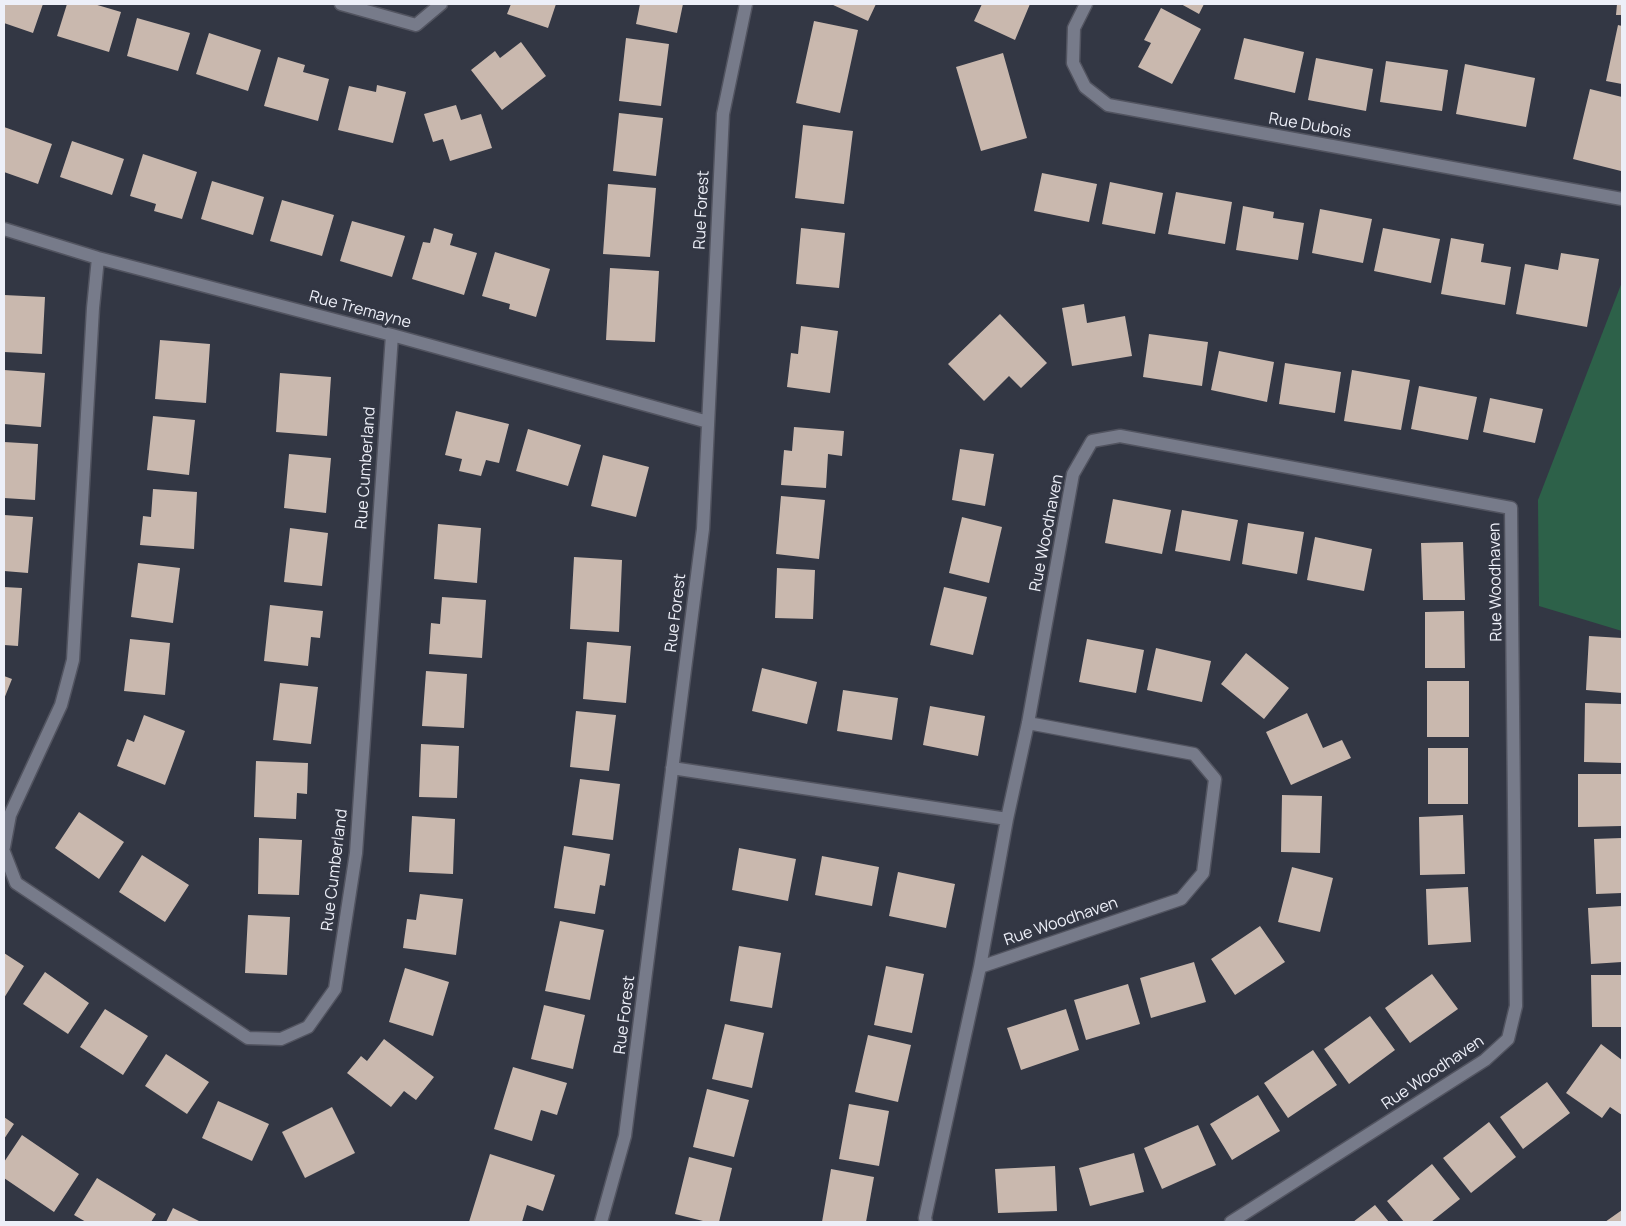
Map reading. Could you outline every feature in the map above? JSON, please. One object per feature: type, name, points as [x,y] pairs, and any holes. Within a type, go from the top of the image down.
[{"type":"street","points":[[341,4],[416,25],[442,4]]},
{"type":"street","name":"Rue Forest","points":[[601,1222],[626,1136],[703,530],[723,114],[746,4]]},
{"type":"street","name":"Rue Dubois","points":[[1086,4],[1074,28],[1073,63],[1086,88],[1108,105],[1622,199]]},
{"type":"street","name":"Rue Tremayne","points":[[4,229],[98,258],[392,335],[708,422]]},
{"type":"street","points":[[4,847],[10,815],[61,705],[73,660],[93,308],[98,258]]},
{"type":"street","name":"Rue Cumberland","points":[[4,852],[16,883],[248,1038],[281,1039],[308,1027],[335,989],[356,853],[392,335]]},
{"type":"street","name":"Rue Woodhaven","points":[[926,1222],[925,1218],[980,967],[1007,820],[1028,723],[1073,474],[1092,441],[1120,436],[1511,508],[1516,1006],[1508,1039],[1485,1060],[1232,1222]]},
{"type":"street","name":"Rue Woodhaven","points":[[980,967],[1181,899],[1204,873],[1215,779],[1194,754],[1028,723]]},
{"type":"street","points":[[672,768],[1007,820]]},
{"type":"green space","points":[[1622,282],[1622,631],[1539,606],[1538,500]]},
{"type":"building","points":[[4,4],[43,4],[33,33],[4,23]]},
{"type":"building","points":[[67,4],[94,4],[121,12],[109,52],[57,36]]},
{"type":"building","points":[[511,4],[556,4],[548,28],[507,14]]},
{"type":"building","points":[[640,4],[683,4],[677,33],[636,24]]},
{"type":"building","points":[[831,4],[876,4],[868,21]]},
{"type":"building","points":[[982,4],[1030,4],[1015,40],[974,21]]},
{"type":"building","points":[[1181,4],[1204,4],[1199,14]]},
{"type":"building","points":[[1617,4],[1622,4],[1622,15],[1616,15]]},
{"type":"building","points":[[1161,8],[1201,29],[1172,84],[1138,67],[1151,43],[1144,40]]},
{"type":"building","points":[[137,18],[190,33],[178,71],[127,56]]},
{"type":"building","points":[[814,21],[858,30],[840,113],[796,103]]},
{"type":"building","points":[[1618,25],[1622,26],[1622,84],[1606,81]]},
{"type":"building","points":[[209,33],[261,50],[248,91],[196,74]]},
{"type":"building","points":[[626,38],[669,44],[661,106],[619,101]]},
{"type":"building","points":[[1244,38],[1304,52],[1295,93],[1234,79]]},
{"type":"building","points":[[521,42],[546,76],[502,110],[471,70],[495,51],[500,58]]},
{"type":"building","points":[[1003,53],[1027,138],[981,151],[956,67]]},
{"type":"building","points":[[278,57],[305,65],[303,72],[329,79],[318,121],[264,106]]},
{"type":"building","points":[[1316,58],[1373,69],[1366,111],[1308,100]]},
{"type":"building","points":[[1386,61],[1448,70],[1442,111],[1380,102]]},
{"type":"building","points":[[1465,64],[1535,78],[1526,127],[1456,114]]},
{"type":"building","points":[[377,85],[406,92],[393,143],[338,130],[349,86],[376,92]]},
{"type":"building","points":[[1590,89],[1622,97],[1621,171],[1573,159]]},
{"type":"building","points":[[456,105],[461,120],[481,114],[492,148],[450,161],[443,139],[433,142],[424,114]]},
{"type":"building","points":[[619,113],[663,118],[656,176],[613,171]]},
{"type":"building","points":[[803,125],[853,131],[844,204],[795,198]]},
{"type":"building","points":[[4,127],[52,144],[38,184],[4,172]]},
{"type":"building","points":[[72,141],[124,159],[112,195],[60,177]]},
{"type":"building","points":[[143,154],[197,172],[182,219],[154,211],[156,204],[130,196]]},
{"type":"building","points":[[1042,173],[1097,184],[1089,222],[1034,211]]},
{"type":"building","points":[[212,181],[264,197],[253,235],[201,219]]},
{"type":"building","points":[[1110,182],[1163,193],[1155,234],[1102,224]]},
{"type":"building","points":[[608,184],[656,188],[650,257],[603,254]]},
{"type":"building","points":[[1176,192],[1232,202],[1225,244],[1168,234]]},
{"type":"building","points":[[282,200],[334,215],[322,256],[270,241]]},
{"type":"building","points":[[1243,206],[1274,212],[1273,218],[1304,223],[1298,260],[1236,250]]},
{"type":"building","points":[[1320,209],[1372,219],[1363,263],[1312,253]]},
{"type":"building","points":[[352,221],[405,236],[392,277],[340,261]]},
{"type":"building","points":[[434,228],[453,234],[450,245],[477,253],[464,295],[412,279],[423,242],[430,243]]},
{"type":"building","points":[[801,228],[845,233],[839,288],[796,284]]},
{"type":"building","points":[[1383,228],[1440,239],[1431,283],[1374,271]]},
{"type":"building","points":[[1451,238],[1484,244],[1481,262],[1511,267],[1505,305],[1441,294]]},
{"type":"building","points":[[495,252],[550,269],[536,317],[509,309],[510,304],[482,296]]},
{"type":"building","points":[[1561,253],[1599,259],[1587,327],[1516,314],[1525,264],[1558,270]]},
{"type":"building","points":[[610,268],[659,271],[655,342],[606,340]]},
{"type":"building","points":[[4,295],[45,297],[42,354],[4,352]]},
{"type":"building","points":[[1084,304],[1087,323],[1125,316],[1132,356],[1072,366],[1062,308]]},
{"type":"building","points":[[1000,314],[1047,363],[1021,388],[1009,376],[984,401],[948,364]]},
{"type":"building","points":[[801,326],[838,331],[830,393],[787,387],[791,353],[798,354]]},
{"type":"building","points":[[1149,334],[1208,342],[1202,386],[1143,377]]},
{"type":"building","points":[[160,340],[210,344],[206,403],[155,399]]},
{"type":"building","points":[[1219,351],[1274,362],[1267,402],[1211,390]]},
{"type":"building","points":[[1285,363],[1341,372],[1335,413],[1279,404]]},
{"type":"building","points":[[4,370],[45,373],[41,427],[4,424]]},
{"type":"building","points":[[1352,370],[1410,380],[1401,430],[1344,421]]},
{"type":"building","points":[[280,373],[331,377],[327,436],[276,432]]},
{"type":"building","points":[[1419,386],[1477,397],[1468,440],[1411,429]]},
{"type":"building","points":[[1490,398],[1543,409],[1535,443],[1483,432]]},
{"type":"building","points":[[456,411],[509,424],[499,463],[486,460],[481,476],[459,471],[462,459],[445,455]]},
{"type":"building","points":[[153,416],[195,420],[189,475],[147,470]]},
{"type":"building","points":[[794,427],[844,431],[842,456],[828,454],[826,488],[781,485],[784,450],[792,451]]},
{"type":"building","points":[[528,429],[581,445],[568,486],[516,471]]},
{"type":"building","points":[[4,442],[38,444],[35,500],[4,498]]},
{"type":"building","points":[[960,449],[994,454],[985,506],[952,500]]},
{"type":"building","points":[[289,454],[331,458],[326,513],[284,508]]},
{"type":"building","points":[[603,455],[649,467],[636,517],[591,506]]},
{"type":"building","points":[[153,489],[197,492],[194,549],[140,545],[143,516],[151,517]]},
{"type":"building","points":[[781,496],[825,500],[819,559],[776,554]]},
{"type":"building","points":[[1113,499],[1171,510],[1162,554],[1105,543]]},
{"type":"building","points":[[1182,510],[1238,520],[1230,561],[1175,551]]},
{"type":"building","points":[[4,515],[33,517],[28,573],[4,571]]},
{"type":"building","points":[[962,517],[1002,527],[989,583],[949,573]]},
{"type":"building","points":[[1248,523],[1304,532],[1297,574],[1242,564]]},
{"type":"building","points":[[438,524],[481,528],[477,583],[434,579]]},
{"type":"building","points":[[290,528],[328,533],[322,586],[284,582]]},
{"type":"building","points":[[1315,537],[1372,549],[1364,591],[1307,580]]},
{"type":"building","points":[[1463,542],[1465,600],[1423,600],[1421,543]]},
{"type":"building","points":[[574,557],[622,560],[619,632],[570,629]]},
{"type":"building","points":[[138,563],[180,568],[173,623],[131,617]]},
{"type":"building","points":[[777,568],[815,570],[813,619],[775,618]]},
{"type":"building","points":[[4,587],[22,588],[18,646],[4,645]]},
{"type":"building","points":[[944,587],[987,597],[973,655],[930,645]]},
{"type":"building","points":[[442,597],[486,600],[482,658],[429,654],[431,623],[440,624]]},
{"type":"building","points":[[270,605],[323,611],[320,638],[311,637],[308,666],[264,661]]},
{"type":"building","points":[[1464,611],[1465,668],[1425,668],[1425,612]]},
{"type":"building","points":[[1589,636],[1622,638],[1622,693],[1586,690]]},
{"type":"building","points":[[130,639],[170,643],[165,695],[124,691]]},
{"type":"building","points":[[1087,639],[1144,650],[1136,693],[1079,682]]},
{"type":"building","points":[[587,642],[631,646],[626,703],[583,699]]},
{"type":"building","points":[[1156,648],[1211,661],[1202,702],[1147,690]]},
{"type":"building","points":[[1246,653],[1289,688],[1264,719],[1221,684]]},
{"type":"building","points":[[762,668],[817,682],[807,724],[752,711]]},
{"type":"building","points":[[426,671],[467,674],[464,728],[422,726]]},
{"type":"building","points":[[4,676],[12,679],[4,699]]},
{"type":"building","points":[[1427,681],[1469,681],[1469,737],[1427,737]]},
{"type":"building","points":[[280,683],[318,687],[311,744],[273,740]]},
{"type":"building","points":[[843,690],[898,698],[892,740],[837,731]]},
{"type":"building","points":[[1585,703],[1622,704],[1622,763],[1584,762]]},
{"type":"building","points":[[930,706],[985,716],[978,756],[923,745]]},
{"type":"building","points":[[576,711],[616,715],[609,771],[570,767]]},
{"type":"building","points":[[1307,713],[1323,748],[1342,740],[1351,758],[1291,785],[1266,732]]},
{"type":"building","points":[[144,715],[185,731],[165,785],[117,766],[127,739],[134,742]]},
{"type":"building","points":[[421,744],[459,746],[457,798],[419,797]]},
{"type":"building","points":[[1428,748],[1468,748],[1468,804],[1428,804]]},
{"type":"building","points":[[256,761],[308,763],[307,794],[297,793],[296,819],[254,817]]},
{"type":"building","points":[[1578,774],[1621,774],[1622,826],[1578,827]]},
{"type":"building","points":[[580,779],[620,784],[613,840],[572,835]]},
{"type":"building","points":[[1282,795],[1322,796],[1320,853],[1281,852]]},
{"type":"building","points":[[79,812],[124,842],[99,879],[55,848]]},
{"type":"building","points":[[1463,815],[1465,874],[1420,875],[1419,817]]},
{"type":"building","points":[[412,816],[455,819],[453,874],[409,872]]},
{"type":"building","points":[[259,838],[302,840],[299,895],[258,894]]},
{"type":"building","points":[[1622,838],[1622,893],[1596,894],[1594,839]]},
{"type":"building","points":[[564,846],[610,854],[605,886],[600,885],[595,914],[554,908]]},
{"type":"building","points":[[739,848],[796,859],[788,901],[732,890]]},
{"type":"building","points":[[142,855],[189,885],[165,922],[119,892]]},
{"type":"building","points":[[822,856],[879,867],[872,906],[815,895]]},
{"type":"building","points":[[1292,867],[1333,878],[1320,932],[1278,922]]},
{"type":"building","points":[[898,872],[955,884],[946,928],[889,916]]},
{"type":"building","points":[[1468,887],[1471,942],[1428,945],[1426,889]]},
{"type":"building","points":[[420,894],[463,899],[456,955],[403,948],[407,919],[416,920]]},
{"type":"building","points":[[1622,906],[1622,962],[1591,964],[1588,908]]},
{"type":"building","points":[[248,915],[290,917],[287,975],[245,973]]},
{"type":"building","points":[[560,921],[604,930],[590,1000],[545,991]]},
{"type":"building","points":[[1260,926],[1285,962],[1235,995],[1211,959]]},
{"type":"building","points":[[739,946],[781,953],[772,1008],[730,1001]]},
{"type":"building","points":[[4,953],[24,966],[4,998]]},
{"type":"building","points":[[1194,962],[1206,1002],[1151,1018],[1140,978]]},
{"type":"building","points":[[886,966],[924,974],[912,1033],[874,1025]]},
{"type":"building","points":[[405,968],[449,982],[433,1036],[389,1022]]},
{"type":"building","points":[[45,972],[89,1003],[68,1034],[23,1004]]},
{"type":"building","points":[[1432,974],[1458,1009],[1410,1043],[1385,1008]]},
{"type":"building","points":[[1591,975],[1622,975],[1622,1027],[1592,1027]]},
{"type":"building","points":[[1128,984],[1140,1024],[1086,1040],[1074,1000]]},
{"type":"building","points":[[544,1005],[585,1015],[573,1069],[531,1059]]},
{"type":"building","points":[[105,1009],[148,1036],[123,1075],[80,1047]]},
{"type":"building","points":[[1066,1009],[1079,1050],[1021,1070],[1007,1028]]},
{"type":"building","points":[[1370,1016],[1395,1050],[1349,1084],[1324,1049]]},
{"type":"building","points":[[725,1024],[764,1033],[752,1088],[712,1079]]},
{"type":"building","points":[[868,1035],[911,1045],[898,1102],[855,1092]]},
{"type":"building","points":[[384,1039],[434,1077],[416,1100],[404,1091],[391,1107],[347,1073],[361,1056],[367,1061]]},
{"type":"building","points":[[1601,1044],[1622,1060],[1622,1115],[1610,1107],[1602,1118],[1566,1093]]},
{"type":"building","points":[[1313,1050],[1337,1085],[1288,1118],[1264,1083]]},
{"type":"building","points":[[166,1054],[209,1082],[187,1114],[145,1086]]},
{"type":"building","points":[[513,1067],[567,1083],[557,1115],[541,1110],[532,1141],[494,1129]]},
{"type":"building","points":[[1547,1082],[1570,1113],[1523,1149],[1500,1117]]},
{"type":"building","points":[[707,1089],[749,1100],[734,1157],[693,1147]]},
{"type":"building","points":[[1258,1095],[1280,1131],[1232,1160],[1210,1124]]},
{"type":"building","points":[[218,1101],[269,1124],[252,1161],[202,1138]]},
{"type":"building","points":[[849,1104],[889,1111],[879,1166],[839,1159]]},
{"type":"building","points":[[332,1107],[355,1153],[305,1178],[282,1132]]},
{"type":"building","points":[[4,1117],[14,1124],[4,1139]]},
{"type":"building","points":[[1489,1122],[1516,1157],[1471,1193],[1443,1158]]},
{"type":"building","points":[[1198,1125],[1216,1165],[1162,1189],[1144,1148]]},
{"type":"building","points":[[22,1135],[79,1174],[54,1212],[4,1178],[4,1162]]},
{"type":"building","points":[[1134,1153],[1144,1192],[1090,1206],[1079,1168]]},
{"type":"building","points":[[490,1154],[555,1175],[543,1211],[527,1205],[522,1222],[469,1222]]},
{"type":"building","points":[[689,1157],[732,1168],[719,1222],[707,1222],[675,1214]]},
{"type":"building","points":[[1432,1164],[1460,1199],[1431,1222],[1404,1222],[1387,1201]]},
{"type":"building","points":[[1055,1166],[1057,1211],[998,1213],[995,1169]]},
{"type":"building","points":[[831,1169],[874,1177],[866,1222],[822,1222]]},
{"type":"building","points":[[97,1178],[156,1214],[151,1222],[86,1222],[74,1215]]},
{"type":"building","points":[[1375,1205],[1389,1222],[1353,1222]]},
{"type":"building","points":[[173,1208],[201,1222],[166,1222]]},
{"type":"building","points":[[1622,1210],[1622,1222],[1605,1222]]}]
